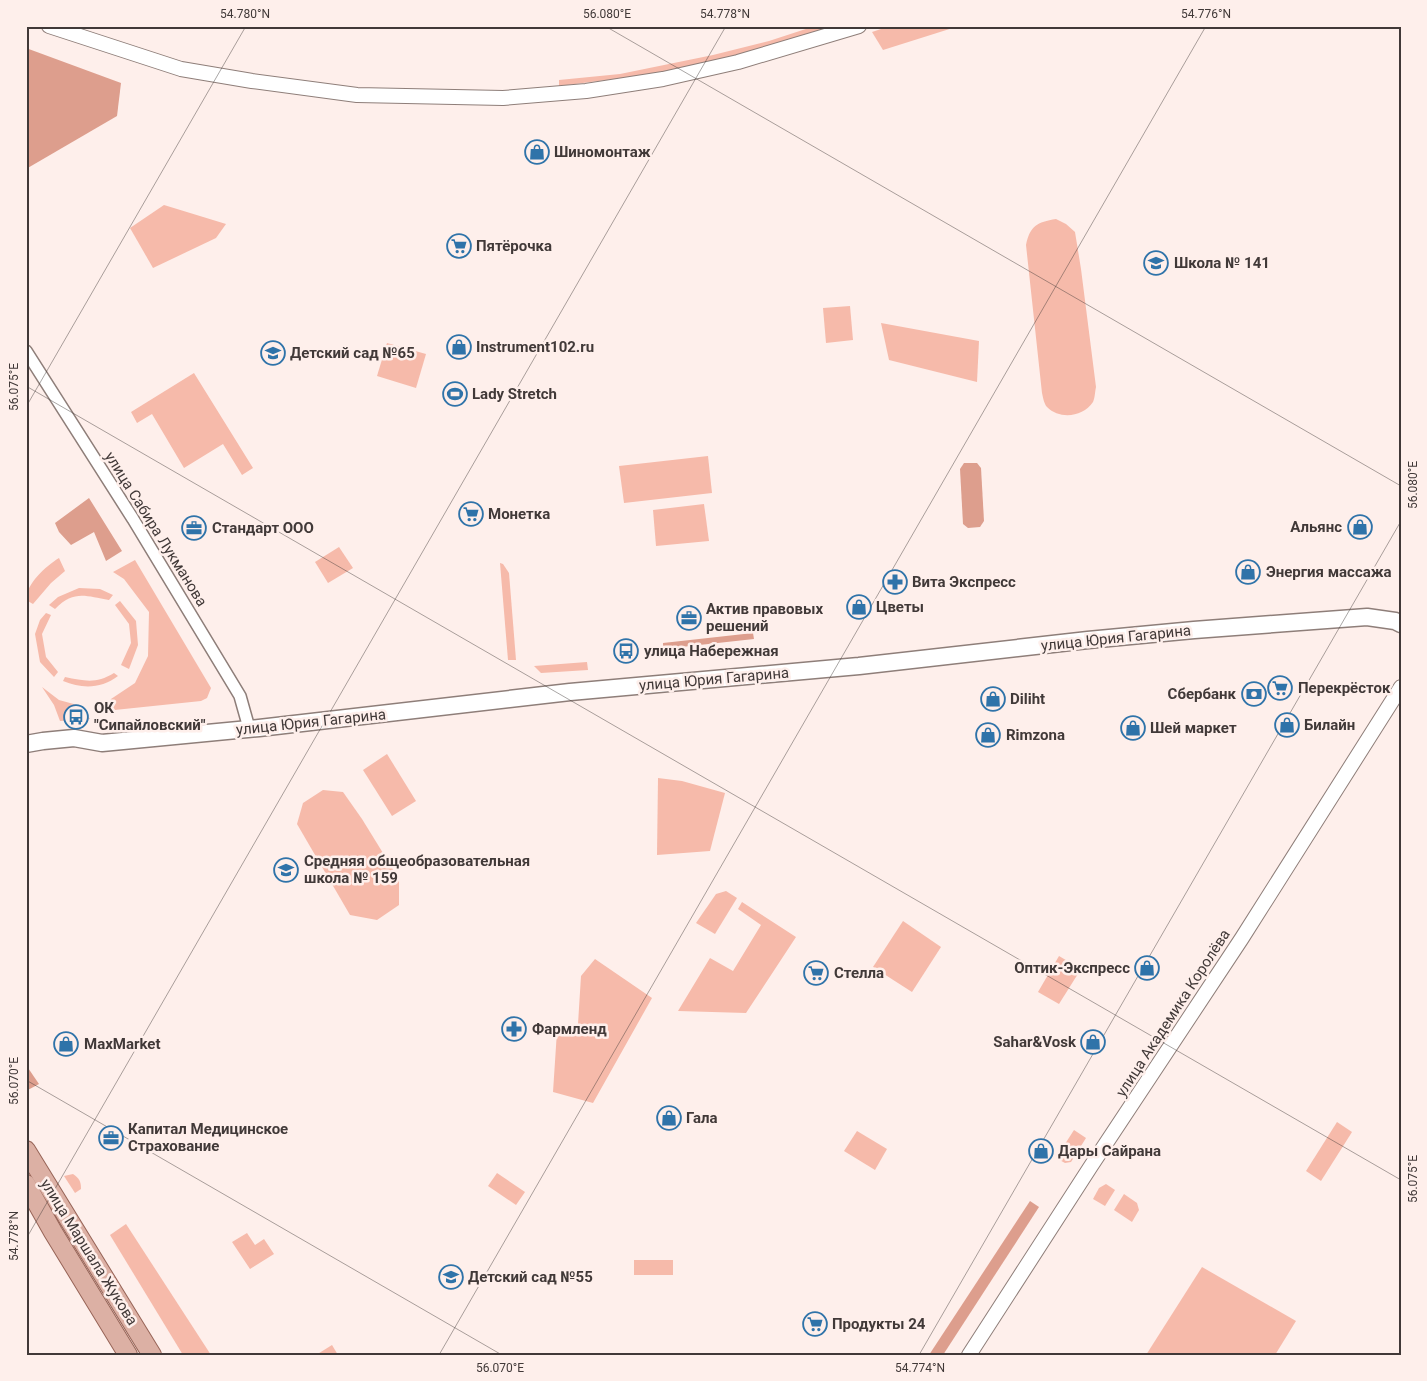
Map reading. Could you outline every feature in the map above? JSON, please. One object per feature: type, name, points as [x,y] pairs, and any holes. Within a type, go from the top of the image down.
[{"type":"main road","name":"улица Юрия Гагарина","points":[[26,744],[74,738],[102,743],[570,692],[859,666],[1194,630],[1367,618],[1394,621],[1401,624]]},
{"type":"main road","name":"улица Маршала Жукова","points":[[26,1150],[152,1355]]},
{"type":"main road","name":"улица Маршала Жукова","points":[[26,1184],[128,1355]]},
{"type":"street","points":[[49,26],[181,69],[252,82],[357,95],[503,98],[586,91],[663,79],[738,62],[859,26]]},
{"type":"street","name":"улица Сабира Лукманова","points":[[26,351],[133,519],[240,696],[249,728]]},
{"type":"street","name":"улица Академика Королёва","points":[[969,1355],[1242,938],[1401,687]]},
{"type":"shaded area","points":[[815,26],[841,26],[697,65],[618,79],[559,86],[559,80],[620,74],[713,55],[769,41]]},
{"type":"shaded area","points":[[890,26],[959,26],[883,50],[872,32]]},
{"type":"shaded area","points":[[26,48],[121,83],[117,116],[26,169]]},
{"type":"shaded area","points":[[164,205],[226,224],[216,238],[153,268],[130,228]]},
{"type":"shaded area","points":[[1056,219],[1066,224],[1075,232],[1096,387],[1094,400],[1089,407],[1077,414],[1071,415],[1058,414],[1052,411],[1046,406],[1042,393],[1026,245],[1030,233],[1035,226]]},
{"type":"shaded area","points":[[850,306],[853,340],[826,343],[823,308]]},
{"type":"shaded area","points":[[881,323],[979,341],[977,382],[889,360]]},
{"type":"shaded area","points":[[387,343],[426,354],[416,388],[377,376]]},
{"type":"shaded area","points":[[194,373],[253,468],[242,475],[223,444],[184,468],[152,414],[137,423],[131,412]]},
{"type":"shaded area","points":[[708,456],[712,493],[624,503],[619,466]]},
{"type":"shaded area","points":[[964,463],[977,463],[981,468],[984,521],[980,527],[968,528],[963,524],[960,469]]},
{"type":"shaded area","points":[[89,498],[122,551],[106,561],[94,532],[71,545],[59,532],[55,523]]},
{"type":"shaded area","points":[[704,504],[709,541],[656,546],[653,510]]},
{"type":"shaded area","points":[[339,547],[353,568],[328,583],[315,562]]},
{"type":"shaded area","points":[[59,558],[65,571],[51,583],[33,604],[26,600],[29,588],[33,582],[48,566]]},
{"type":"shaded area","points":[[135,560],[211,688],[207,698],[201,701],[105,711],[111,699],[135,683],[148,656],[149,612],[124,579],[113,572]]},
{"type":"shaded area","points":[[500,563],[503,564],[509,573],[516,660],[508,660]]},
{"type":"shaded area","points":[[79,588],[100,589],[113,595],[109,600],[86,596],[74,597],[68,599],[55,609],[49,605],[58,597]]},
{"type":"shaded area","points":[[120,601],[136,621],[138,645],[129,669],[121,665],[131,643],[129,624],[115,605]]},
{"type":"shaded area","points":[[46,613],[51,615],[42,634],[46,657],[58,672],[54,677],[40,662],[35,634],[40,620]]},
{"type":"shaded area","points":[[753,633],[754,639],[663,649],[663,643]]},
{"type":"shaded area","points":[[587,662],[588,670],[541,673],[534,666]]},
{"type":"shaded area","points":[[114,673],[118,676],[98,685],[84,686],[63,681],[65,677],[96,680]]},
{"type":"shaded area","points":[[42,687],[59,700],[81,706],[90,719],[60,721],[54,705]]},
{"type":"shaded area","points":[[387,754],[416,801],[392,816],[363,770]]},
{"type":"shaded area","points":[[658,778],[682,781],[725,793],[710,851],[657,855]]},
{"type":"shaded area","points":[[323,790],[343,792],[399,879],[399,905],[377,920],[350,915],[297,824],[303,803]]},
{"type":"shaded area","points":[[726,891],[737,898],[715,934],[696,923],[716,894]]},
{"type":"shaded area","points":[[742,902],[796,937],[746,1013],[678,1011],[710,958],[733,971],[761,925],[738,909]]},
{"type":"shaded area","points":[[903,921],[941,947],[912,992],[873,967]]},
{"type":"shaded area","points":[[1059,956],[1081,969],[1059,1004],[1038,992]]},
{"type":"shaded area","points":[[595,959],[652,998],[593,1103],[553,1092],[557,1031],[578,1024],[581,976]]},
{"type":"shaded area","points":[[26,1065],[39,1084],[26,1091]]},
{"type":"shaded area","points":[[1337,1122],[1352,1132],[1321,1181],[1306,1171]]},
{"type":"shaded area","points":[[1074,1130],[1086,1138],[1071,1162],[1065,1163],[1056,1158]]},
{"type":"shaded area","points":[[857,1131],[887,1149],[875,1170],[844,1151]]},
{"type":"shaded area","points":[[497,1173],[525,1192],[516,1205],[488,1186]]},
{"type":"shaded area","points":[[73,1174],[79,1180],[81,1186],[81,1189],[75,1193],[64,1176]]},
{"type":"shaded area","points":[[1106,1184],[1115,1190],[1105,1206],[1093,1199],[1099,1188]]},
{"type":"shaded area","points":[[1124,1194],[1137,1203],[1139,1210],[1132,1222],[1114,1210]]},
{"type":"shaded area","points":[[1030,1201],[1039,1207],[943,1355],[929,1355]]},
{"type":"shaded area","points":[[126,1224],[211,1355],[183,1355],[110,1235]]},
{"type":"shaded area","points":[[247,1233],[255,1245],[264,1239],[274,1254],[250,1269],[232,1242]]},
{"type":"shaded area","points":[[634,1260],[673,1260],[673,1275],[634,1275]]},
{"type":"shaded area","points":[[1202,1267],[1296,1321],[1275,1355],[1146,1355]]},
{"type":"shaded area","points":[[332,1345],[338,1355],[316,1355]]},
{"type":"place","name":"Шиномонтаж","points":[[537,152]]},
{"type":"place","name":"Пятёрочка","points":[[459,246]]},
{"type":"place","name":"Школа № 141","points":[[1156,263]]},
{"type":"place","name":"Instrument102.ru","points":[[459,347]]},
{"type":"place","name":"Детский сад №65","points":[[273,353]]},
{"type":"place","name":"Lady Stretch","points":[[455,394]]},
{"type":"place","name":"Монетка","points":[[471,514]]},
{"type":"place","name":"Альянс","points":[[1360,527]]},
{"type":"place","name":"Стандарт ООО","points":[[194,528]]},
{"type":"place","name":"Энергия массажа","points":[[1248,572]]},
{"type":"place","name":"Вита Экспресс","points":[[895,582]]},
{"type":"place","name":"Цветы","points":[[859,607]]},
{"type":"place","name":"Актив правовых решений","points":[[689,618]]},
{"type":"place","name":"улица Набережная","points":[[626,651]]},
{"type":"place","name":"Перекрёсток","points":[[1280,688]]},
{"type":"place","name":"Сбербанк","points":[[1254,694]]},
{"type":"place","name":"Diliht","points":[[993,699]]},
{"type":"place","name":"ОК \"Сипайловский\"","points":[[76,717]]},
{"type":"place","name":"Билайн","points":[[1287,725]]},
{"type":"place","name":"Шей маркет","points":[[1133,728]]},
{"type":"place","name":"Rimzona","points":[[988,735]]},
{"type":"place","name":"Средняя общеобразовательная школа № 159","points":[[286,870]]},
{"type":"place","name":"Оптик-Экспресс","points":[[1147,968]]},
{"type":"place","name":"Стелла","points":[[816,973]]},
{"type":"place","name":"Фармленд","points":[[514,1029]]},
{"type":"place","name":"Sahar&Vosk","points":[[1093,1042]]},
{"type":"place","name":"MaxMarket","points":[[66,1044]]},
{"type":"place","name":"Гала","points":[[669,1118]]},
{"type":"place","name":"Капитал Медицинское Страхование","points":[[111,1138]]},
{"type":"place","name":"Дары Сайрана","points":[[1041,1151]]},
{"type":"place","name":"Детский сад №55","points":[[451,1277]]},
{"type":"place","name":"Продукты 24","points":[[815,1324]]}]
